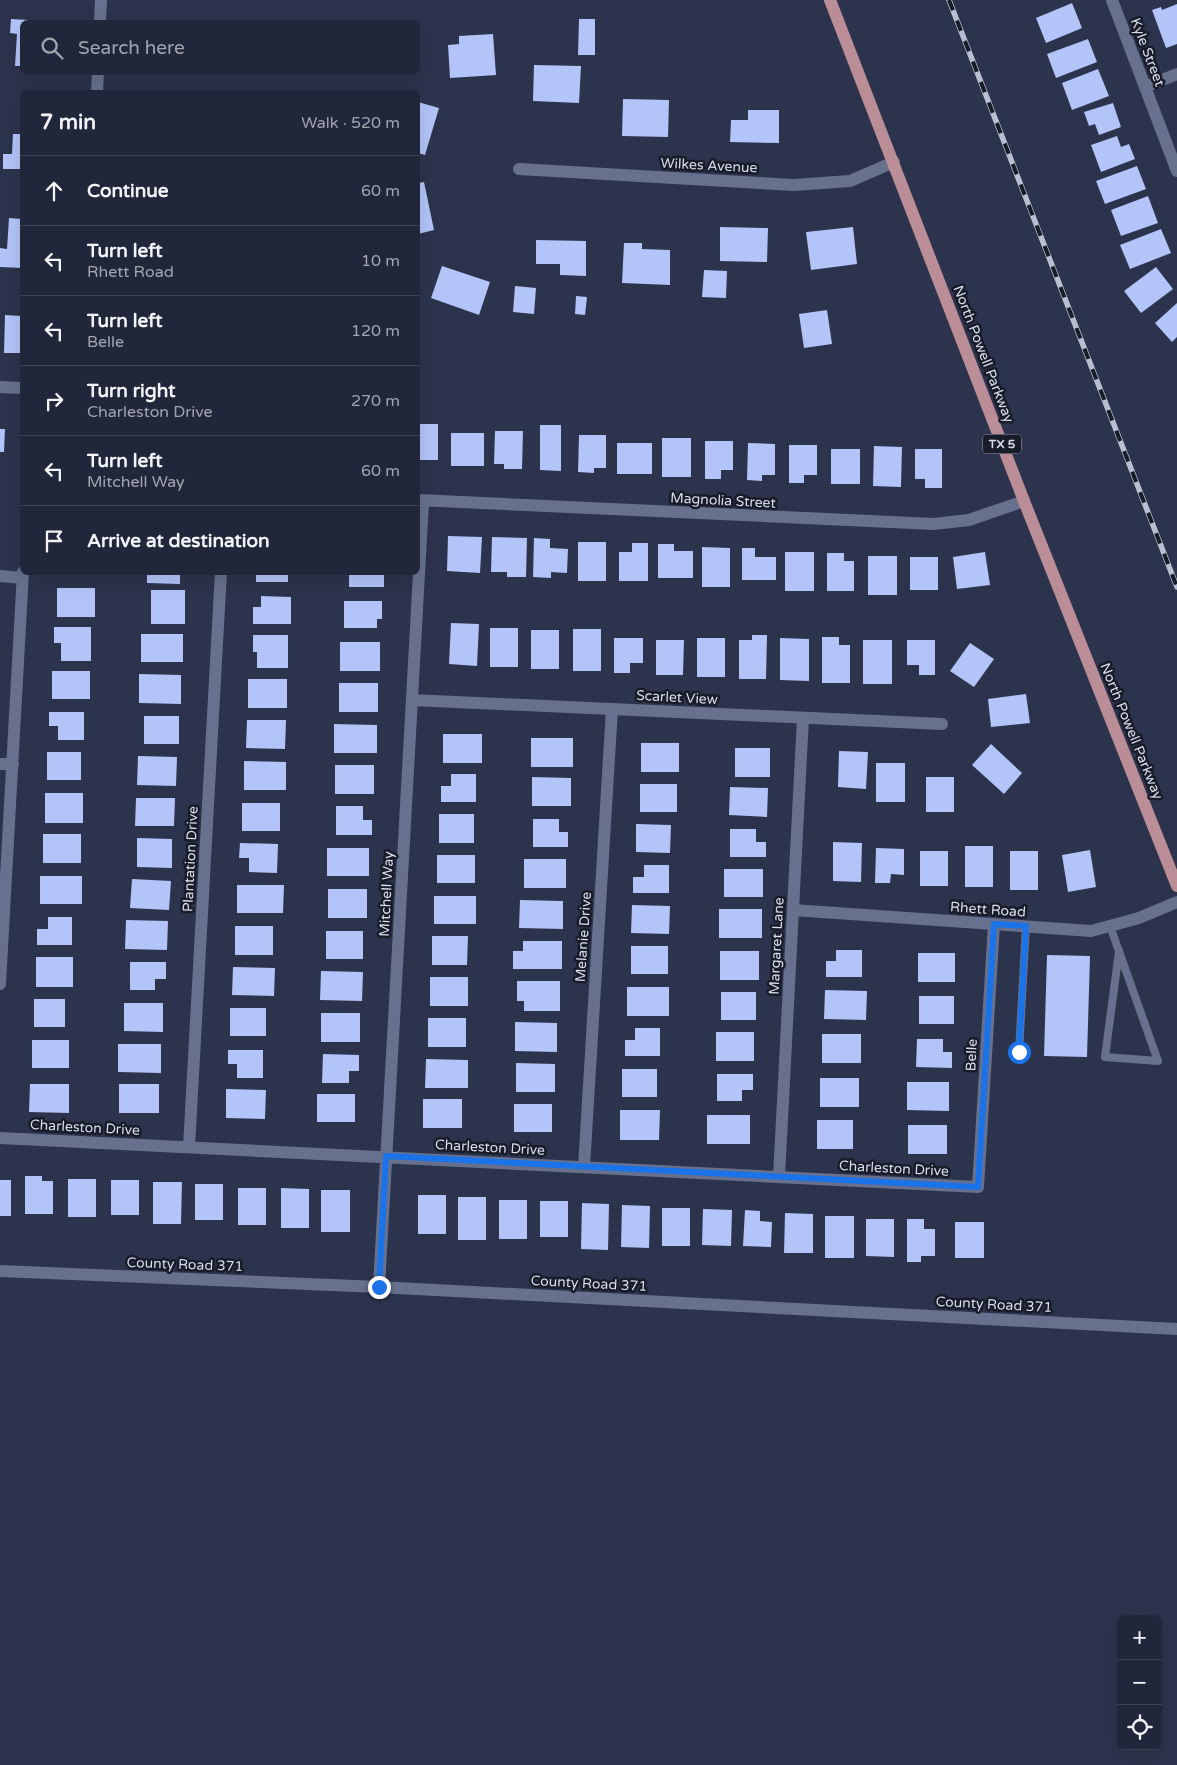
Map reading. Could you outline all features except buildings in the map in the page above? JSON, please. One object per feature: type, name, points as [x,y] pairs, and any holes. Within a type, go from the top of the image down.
[{"type":"main road","name":"North Powell Parkway","points":[[830,0],[1024,501],[1177,886]]},
{"type":"street","points":[[100,20],[101,0]]},
{"type":"street","name":"Kyle Street","points":[[1112,0],[1177,171]]},
{"type":"street","points":[[1145,87],[1177,74]]},
{"type":"street","points":[[97,90],[98,75]]},
{"type":"street","name":"Wilkes Avenue","points":[[519,169],[794,185],[850,182],[894,162]]},
{"type":"street","points":[[0,387],[20,388]]},
{"type":"street","name":"Magnolia Street","points":[[420,501],[934,524],[969,520],[1024,501]]},
{"type":"street","points":[[0,576],[23,575],[6,764],[0,984]]},
{"type":"street","name":"Plantation Drive","points":[[189,1147],[221,575]]},
{"type":"street","name":"Mitchell Way","points":[[379,1287],[412,700],[417,575]]},
{"type":"street","name":"Scarlet View","points":[[412,700],[942,724]]},
{"type":"street","name":"Melanie Drive","points":[[584,1166],[612,709]]},
{"type":"street","name":"Margaret Lane","points":[[779,1177],[803,718]]},
{"type":"street","name":"Rhett Road","points":[[793,910],[1091,930],[1139,918],[1177,902]]},
{"type":"street","name":"Belle","points":[[978,1187],[994,924]]},
{"type":"street","name":"Charleston Drive","points":[[0,1138],[978,1187]]},
{"type":"street","name":"County Road 371","points":[[0,1271],[379,1287],[1177,1329]]},
{"type":"lane","points":[[1019,1052],[1026,926]]},
{"type":"lane","points":[[1110,926],[1120,951],[1158,1060],[1105,1057],[1120,951]]},
{"type":"railway","points":[[949,0],[1177,587]]},
{"type":"route","points":[[379,1287],[386,1156],[978,1187],[994,924],[1026,926],[1019,1052]]}]
